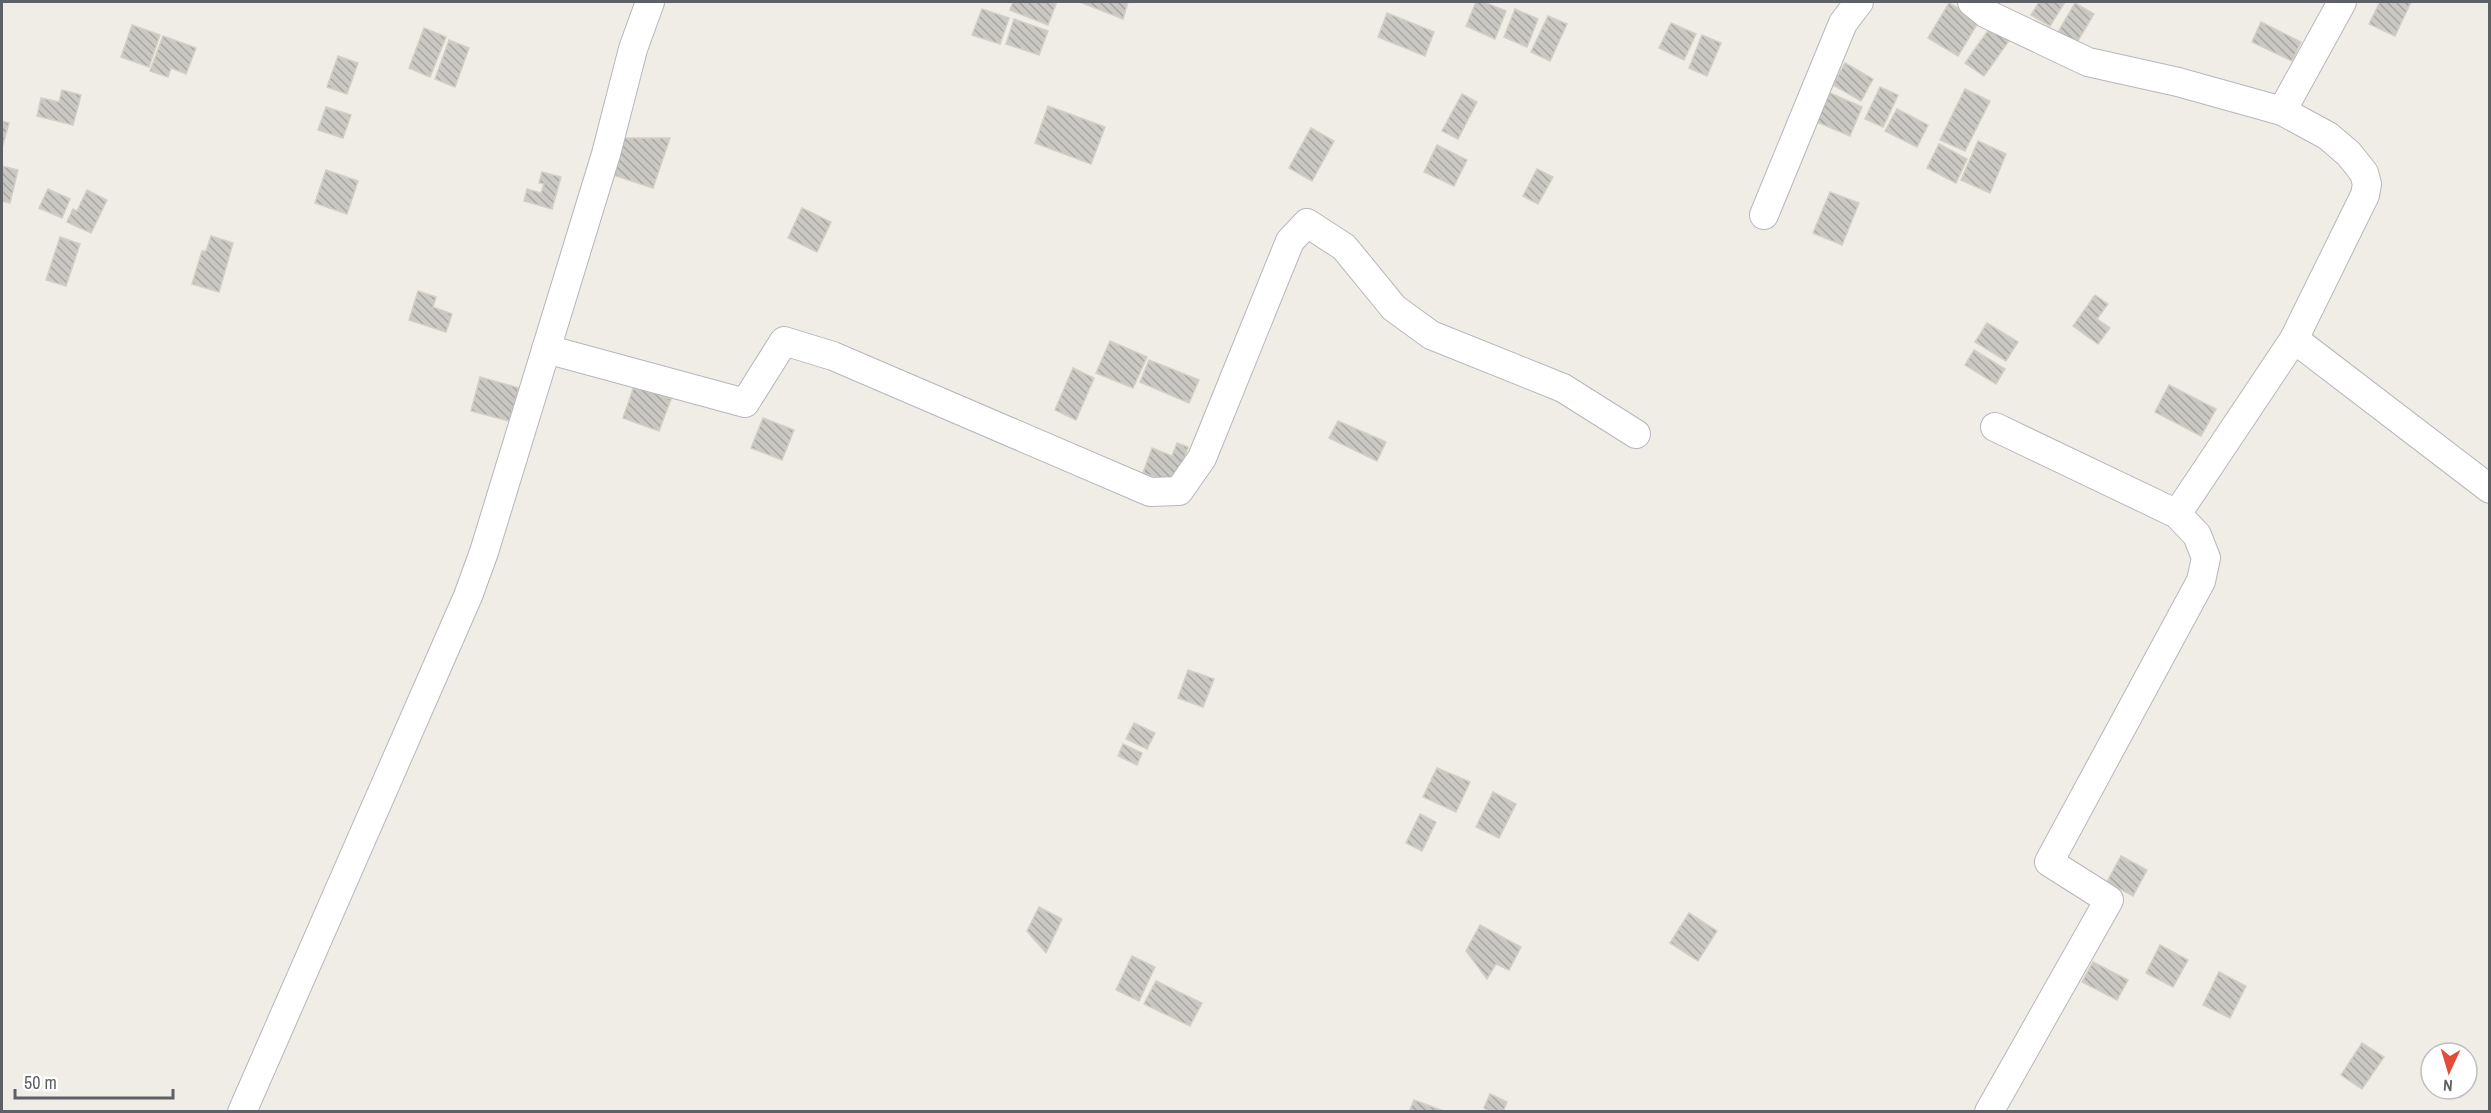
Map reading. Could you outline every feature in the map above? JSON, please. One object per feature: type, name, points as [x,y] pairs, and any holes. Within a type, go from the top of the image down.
[{"type":"street","points":[[242,1112],[468,596],[484,552],[606,154],[633,48],[650,2]]},
{"type":"street","points":[[1764,215],[1843,23],[1859,2]]},
{"type":"street","points":[[1972,2],[1987,14],[2088,62],[2178,82],[2282,111],[2335,142],[2349,154],[2364,173],[2367,184],[2358,210],[2294,339],[2177,514]]},
{"type":"street","points":[[2282,111],[2342,2]]},
{"type":"street","points":[[546,349],[745,404],[784,341],[833,356],[1150,492],[1179,491],[1202,458],[1290,242],[1307,223],[1344,247],[1394,308],[1431,334],[1563,388],[1636,434]]},
{"type":"street","points":[[2294,339],[2490,489]]},
{"type":"street","points":[[1989,1112],[2109,900],[2049,862],[2201,581],[2206,558],[2197,535],[2177,514],[1995,427]]},
{"type":"building","points":[[1013,2],[1056,4],[1048,25],[1010,10]]},
{"type":"building","points":[[1080,2],[1128,2],[1123,19]]},
{"type":"building","points":[[1476,2],[1484,2],[1506,11],[1495,39],[1466,26]]},
{"type":"building","points":[[2039,2],[2065,2],[2050,26],[2031,15]]},
{"type":"building","points":[[2380,2],[2411,2],[2395,36],[2369,24]]},
{"type":"building","points":[[1949,3],[1979,21],[1958,56],[1928,38]]},
{"type":"building","points":[[2075,3],[2094,14],[2076,44],[2058,32]]},
{"type":"building","points":[[982,9],[1009,18],[1000,44],[972,35]]},
{"type":"building","points":[[1515,9],[1538,19],[1527,47],[1504,37]]},
{"type":"building","points":[[1387,13],[1434,32],[1425,56],[1378,37]]},
{"type":"building","points":[[1548,16],[1567,24],[1550,61],[1531,52]]},
{"type":"building","points":[[1014,19],[1048,31],[1039,55],[1006,44]]},
{"type":"building","points":[[2261,22],[2301,42],[2292,61],[2252,42]]},
{"type":"building","points":[[1671,23],[1696,34],[1684,60],[1659,48]]},
{"type":"building","points":[[132,25],[160,35],[149,67],[121,57]]},
{"type":"building","points":[[1992,25],[2011,38],[1984,76],[1965,63]]},
{"type":"building","points":[[424,28],[446,37],[430,77],[409,68]]},
{"type":"building","points":[[1702,35],[1721,43],[1707,76],[1689,68]]},
{"type":"building","points":[[163,36],[196,48],[186,74],[171,68],[168,77],[150,71]]},
{"type":"building","points":[[449,40],[469,48],[455,87],[435,79]]},
{"type":"building","points":[[338,56],[358,63],[347,94],[327,87]]},
{"type":"building","points":[[1845,63],[1873,79],[1861,101],[1833,85]]},
{"type":"building","points":[[1880,87],[1898,95],[1883,127],[1865,119]]},
{"type":"building","points":[[1965,89],[1990,101],[1965,151],[1940,140]]},
{"type":"building","points":[[62,90],[81,95],[73,125],[37,116],[41,98],[59,102]]},
{"type":"building","points":[[1823,90],[1862,107],[1850,136],[1810,119]]},
{"type":"building","points":[[1462,94],[1477,102],[1458,139],[1442,131]]},
{"type":"building","points":[[1048,106],[1105,127],[1091,164],[1035,143]]},
{"type":"building","points":[[326,107],[351,115],[343,138],[318,130]]},
{"type":"building","points":[[1897,109],[1928,125],[1917,147],[1885,131]]},
{"type":"building","points":[[2,121],[9,123],[2,148]]},
{"type":"building","points":[[1311,128],[1334,141],[1312,181],[1289,168]]},
{"type":"building","points":[[622,138],[670,138],[653,188],[610,174]]},
{"type":"building","points":[[1978,141],[2006,154],[1990,193],[1961,180]]},
{"type":"building","points":[[1939,144],[1967,159],[1956,183],[1927,168]]},
{"type":"building","points":[[1437,145],[1467,160],[1454,186],[1424,172]]},
{"type":"building","points":[[2,166],[18,170],[10,203],[2,201]]},
{"type":"building","points":[[1537,169],[1553,177],[1538,204],[1523,196]]},
{"type":"building","points":[[326,170],[358,181],[347,214],[315,203]]},
{"type":"building","points":[[542,172],[561,177],[552,209],[524,201],[527,189],[541,193],[544,184],[539,183]]},
{"type":"building","points":[[48,189],[70,199],[62,218],[39,208]]},
{"type":"building","points":[[87,190],[107,200],[91,233],[67,222],[73,209],[77,211]]},
{"type":"building","points":[[1830,192],[1859,203],[1842,245],[1813,233]]},
{"type":"building","points":[[802,208],[831,222],[817,252],[788,238]]},
{"type":"building","points":[[211,236],[233,243],[219,292],[192,284],[202,251],[206,251]]},
{"type":"building","points":[[60,237],[80,244],[66,286],[46,280]]},
{"type":"building","points":[[418,291],[436,297],[433,307],[452,314],[446,332],[409,320]]},
{"type":"building","points":[[2095,295],[2108,304],[2097,319],[2110,328],[2098,344],[2073,326]]},
{"type":"building","points":[[1987,323],[2018,342],[2006,361],[1975,342]]},
{"type":"building","points":[[1110,341],[1147,357],[1133,388],[1096,373]]},
{"type":"building","points":[[1974,350],[2005,369],[1996,384],[1965,365]]},
{"type":"building","points":[[1149,360],[1199,380],[1189,403],[1140,382]]},
{"type":"building","points":[[1073,368],[1094,378],[1076,420],[1055,410]]},
{"type":"building","points":[[480,377],[519,388],[509,421],[471,411]]},
{"type":"building","points":[[2169,385],[2216,409],[2201,436],[2155,412]]},
{"type":"building","points":[[634,386],[671,399],[659,431],[623,418]]},
{"type":"building","points":[[763,418],[794,430],[782,460],[751,448]]},
{"type":"building","points":[[1338,421],[1386,442],[1377,461],[1329,438]]},
{"type":"building","points":[[1177,443],[1188,447],[1179,475],[1165,481],[1143,473],[1152,448],[1172,456]]},
{"type":"building","points":[[1188,670],[1214,679],[1203,707],[1178,698]]},
{"type":"building","points":[[1134,723],[1155,733],[1147,749],[1126,739]]},
{"type":"building","points":[[1123,744],[1142,753],[1137,765],[1118,756]]},
{"type":"building","points":[[1437,768],[1470,782],[1456,812],[1423,797]]},
{"type":"building","points":[[1493,792],[1516,804],[1499,838],[1476,827]]},
{"type":"building","points":[[1420,814],[1436,822],[1422,851],[1406,843]]},
{"type":"building","points":[[2121,856],[2147,870],[2133,896],[2107,882]]},
{"type":"building","points":[[1039,907],[1062,919],[1046,953],[1027,931]]},
{"type":"building","points":[[1689,913],[1717,931],[1698,961],[1670,943]]},
{"type":"building","points":[[1480,925],[1521,947],[1509,970],[1496,964],[1487,979],[1466,951]]},
{"type":"building","points":[[2160,945],[2188,960],[2173,987],[2146,973]]},
{"type":"building","points":[[1132,956],[1155,967],[1139,1001],[1116,990]]},
{"type":"building","points":[[2093,962],[2128,980],[2117,1000],[2082,982]]},
{"type":"building","points":[[2219,972],[2246,986],[2230,1018],[2203,1005]]},
{"type":"building","points":[[1156,981],[1202,1003],[1190,1026],[1144,1004]]},
{"type":"building","points":[[2362,1043],[2384,1057],[2362,1089],[2341,1075]]},
{"type":"building","points":[[1490,1094],[1507,1102],[1503,1112],[1491,1112],[1484,1108]]},
{"type":"building","points":[[1414,1100],[1446,1112],[1409,1112]]}]
